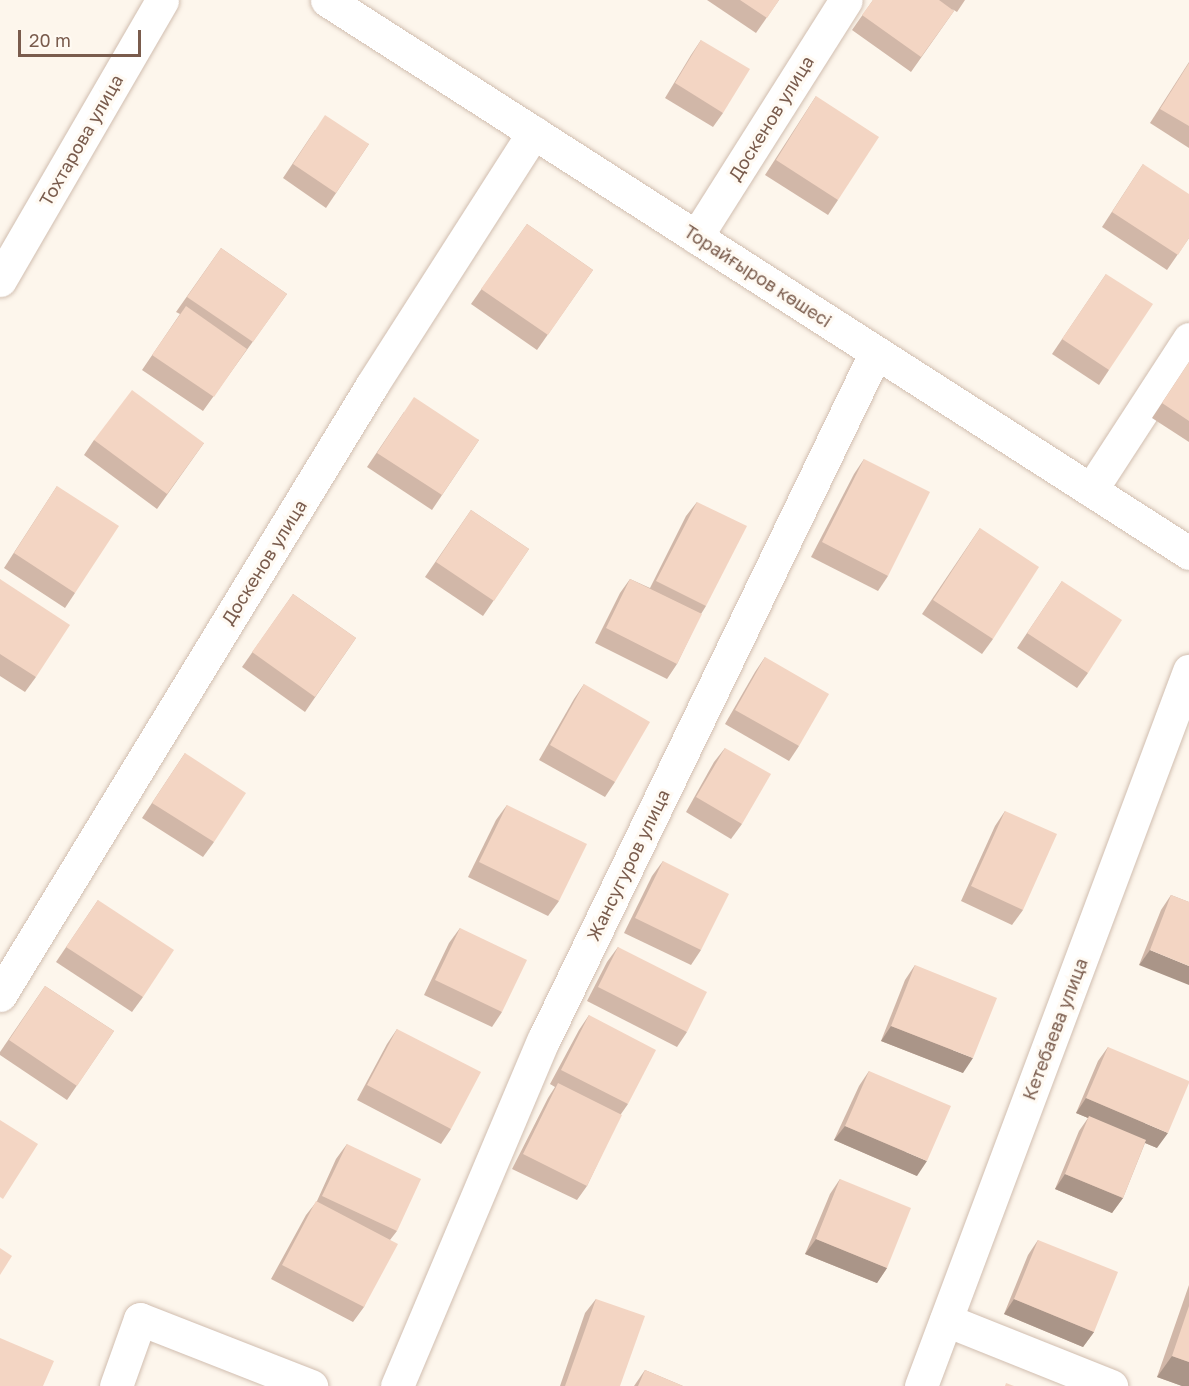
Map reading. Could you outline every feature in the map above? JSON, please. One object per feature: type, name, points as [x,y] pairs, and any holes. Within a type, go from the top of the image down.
[{"type":"street","name":"Тохтарова улица","points":[[0,280],[162,0]]},
{"type":"street","name":"Торайғыров көшесі","points":[[327,0],[1189,553]]},
{"type":"street","name":"Доскенов улица","points":[[696,237],[846,0]]},
{"type":"street","name":"Доскенов улица","points":[[0,995],[372,385],[534,132]]},
{"type":"street","points":[[1091,490],[1189,339]]},
{"type":"street","name":"Жансугуров улица","points":[[397,1386],[543,1041],[876,352]]},
{"type":"street","name":"Кетебаева улица","points":[[921,1386],[1189,671]]},
{"type":"street","points":[[116,1386],[140,1319],[311,1386]]},
{"type":"street","points":[[946,1320],[1111,1386]]},
{"type":"building","points":[[740,0],[779,0],[767,18]]},
{"type":"building","points":[[873,0],[939,0],[954,11],[921,57],[862,15]]},
{"type":"building","points":[[701,40],[750,69],[723,113],[675,83]]},
{"type":"building","points":[[1189,63],[1189,126],[1160,109]]},
{"type":"building","points":[[816,96],[879,137],[838,200],[776,160]]},
{"type":"building","points":[[325,115],[369,144],[336,193],[293,164]]},
{"type":"building","points":[[1143,164],[1189,194],[1189,238],[1178,255],[1112,212]]},
{"type":"building","points":[[527,224],[593,270],[548,335],[481,289]]},
{"type":"building","points":[[221,248],[287,294],[253,342],[187,297]]},
{"type":"building","points":[[1106,274],[1153,304],[1109,370],[1062,339]]},
{"type":"building","points":[[186,306],[247,349],[214,397],[152,355]]},
{"type":"building","points":[[1189,362],[1189,421],[1162,403]]},
{"type":"building","points":[[132,390],[204,443],[167,494],[94,440]]},
{"type":"building","points":[[414,397],[479,440],[442,495],[377,453]]},
{"type":"building","points":[[864,459],[930,492],[888,576],[822,542]]},
{"type":"building","points":[[57,486],[119,526],[75,593],[14,553]]},
{"type":"building","points":[[697,502],[747,526],[706,606],[656,581]]},
{"type":"building","points":[[471,510],[529,549],[494,601],[436,562]]},
{"type":"building","points":[[980,528],[1039,567],[993,639],[933,600]]},
{"type":"building","points":[[0,579],[70,625],[36,677],[0,654]]},
{"type":"building","points":[[630,579],[702,614],[677,664],[606,628]]},
{"type":"building","points":[[1062,581],[1122,620],[1088,673],[1027,633]]},
{"type":"building","points":[[293,594],[356,638],[315,697],[252,652]]},
{"type":"building","points":[[765,657],[829,694],[799,746],[735,710]]},
{"type":"building","points":[[584,684],[650,722],[615,782],[550,745]]},
{"type":"building","points":[[725,748],[771,774],[742,824],[696,797]]},
{"type":"building","points":[[185,753],[246,793],[214,842],[152,803]]},
{"type":"building","points":[[507,805],[587,844],[559,901],[479,862]]},
{"type":"building","points":[[1005,811],[1057,834],[1023,910],[971,886]]},
{"type":"building","points":[[663,861],[729,894],[701,950],[635,918]]},
{"type":"building","points":[[1171,895],[1189,902],[1189,966],[1150,950]]},
{"type":"building","points":[[98,900],[174,950],[143,997],[66,947]]},
{"type":"building","points":[[460,928],[527,960],[502,1012],[435,980]]},
{"type":"building","points":[[618,947],[707,992],[687,1032],[598,987]]},
{"type":"building","points":[[915,965],[997,998],[973,1058],[891,1026]]},
{"type":"building","points":[[45,986],[114,1031],[77,1086],[9,1040]]},
{"type":"building","points":[[589,1015],[656,1050],[628,1104],[561,1070]]},
{"type":"building","points":[[397,1029],[481,1072],[451,1129],[367,1085]]},
{"type":"building","points":[[1108,1047],[1189,1081],[1168,1133],[1086,1098]]},
{"type":"building","points":[[869,1071],[951,1106],[927,1161],[845,1126]]},
{"type":"building","points":[[558,1083],[622,1115],[587,1186],[523,1154]]},
{"type":"building","points":[[1089,1116],[1146,1140],[1123,1198],[1065,1174]]},
{"type":"building","points":[[0,1120],[38,1144],[3,1199],[0,1197]]},
{"type":"building","points":[[347,1144],[421,1179],[397,1231],[322,1196]]},
{"type":"building","points":[[840,1179],[911,1208],[887,1268],[816,1239]]},
{"type":"building","points":[[316,1201],[398,1244],[364,1307],[282,1265]]},
{"type":"building","points":[[1038,1240],[1118,1272],[1094,1332],[1014,1299]]},
{"type":"building","points":[[0,1248],[12,1256],[0,1275]]},
{"type":"building","points":[[596,1299],[645,1316],[620,1386],[565,1386]]},
{"type":"building","points":[[1189,1306],[1189,1362],[1172,1356]]},
{"type":"building","points":[[0,1338],[54,1361],[43,1386],[0,1386]]},
{"type":"building","points":[[645,1370],[683,1386],[638,1386]]}]
